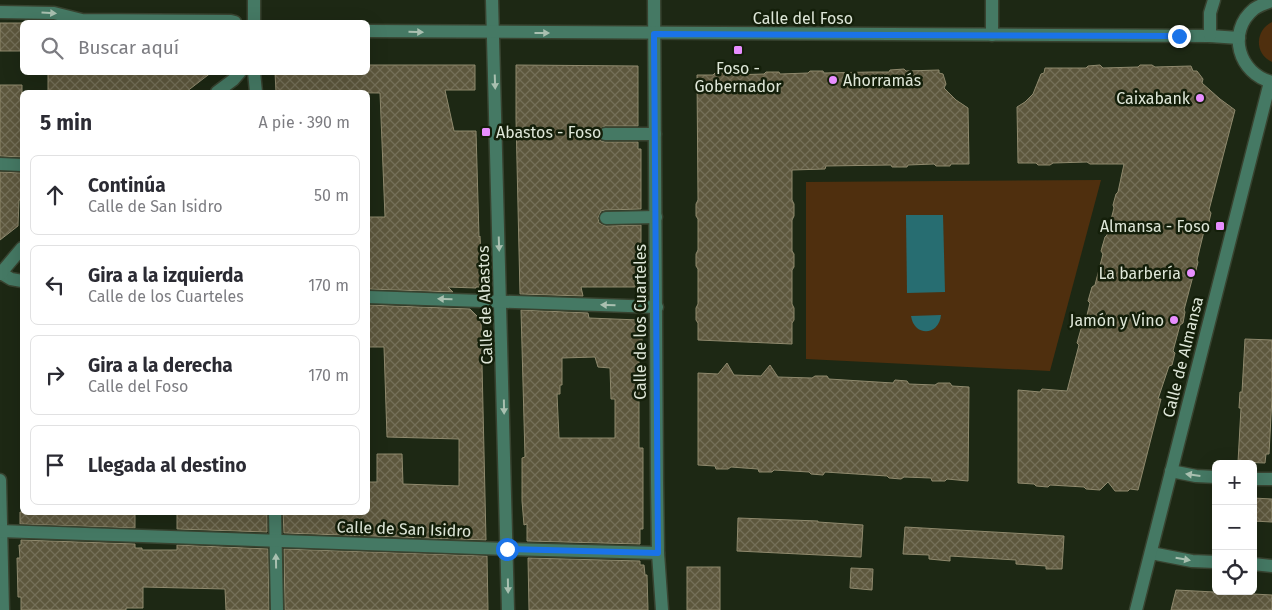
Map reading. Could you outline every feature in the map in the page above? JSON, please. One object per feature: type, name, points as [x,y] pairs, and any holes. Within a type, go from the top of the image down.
[{"type":"street","points":[[254,0],[254,20]]},
{"type":"street","name":"Calle de Abastos","points":[[492,0],[508,610]]},
{"type":"street","name":"Calle de los Cuarteles","points":[[654,0],[658,553],[662,610]]},
{"type":"street","points":[[992,0],[992,35]]},
{"type":"street","points":[[1210,36],[1210,13],[1214,0]]},
{"type":"street","points":[[1271,82],[1259,78],[1250,71],[1243,61],[1239,38],[1243,23],[1253,10],[1262,4],[1272,1]]},
{"type":"street","points":[[0,12],[54,13],[82,20]]},
{"type":"street","name":"Calle del Foso","points":[[370,31],[1210,36],[1239,38]]},
{"type":"street","points":[[220,90],[237,75]]},
{"type":"street","points":[[254,75],[256,90]]},
{"type":"street","name":"Calle de Almansa","points":[[1136,610],[1271,82]]},
{"type":"street","points":[[605,134],[655,134]]},
{"type":"street","points":[[0,164],[20,165]]},
{"type":"street","points":[[606,218],[656,217]]},
{"type":"street","points":[[20,250],[0,273],[11,279],[20,281]]},
{"type":"street","points":[[370,297],[656,307]]},
{"type":"street","points":[[1171,471],[1212,477]]},
{"type":"street","points":[[1257,479],[1272,480]]},
{"type":"street","points":[[0,480],[3,610]]},
{"type":"street","points":[[275,515],[277,610]]},
{"type":"street","name":"Calle de San Isidro","points":[[1,531],[658,553]]},
{"type":"street","points":[[1151,553],[1192,561],[1212,562]]},
{"type":"street","points":[[1257,564],[1272,566]]},
{"type":"shaded area","points":[[1272,22],[1272,62],[1262,54],[1259,42],[1262,31]]},
{"type":"shaded area","points":[[1101,180],[1050,371],[806,359],[806,182]]},
{"type":"water","points":[[906,215],[943,215],[945,292],[907,293]]},
{"type":"water","points":[[941,315],[936,327],[926,331],[917,328],[911,316]]},
{"type":"building","points":[[0,23],[20,23],[20,51],[0,51]]},
{"type":"building","points":[[370,65],[475,65],[475,90],[445,90],[454,131],[476,131],[482,278],[480,278],[480,287],[448,287],[453,292],[370,289],[370,217],[385,217],[380,93],[370,93],[370,90],[276,90],[275,75],[370,75]]},
{"type":"building","points":[[516,65],[638,66],[638,126],[605,126],[598,130],[597,134],[601,141],[605,142],[638,142],[638,149],[641,149],[641,209],[605,210],[601,211],[598,218],[599,223],[606,226],[641,225],[641,285],[639,287],[581,287],[583,296],[520,294]]},
{"type":"building","points":[[1100,65],[1103,68],[1138,67],[1140,65],[1152,65],[1155,67],[1191,66],[1193,71],[1197,71],[1203,79],[1202,83],[1235,110],[1209,210],[1211,213],[1208,226],[1205,227],[1195,274],[1184,310],[1183,323],[1180,325],[1173,351],[1175,353],[1172,365],[1169,366],[1158,399],[1161,399],[1138,490],[1130,489],[1128,491],[1115,491],[1108,482],[1100,490],[1086,489],[1084,487],[1050,485],[1048,487],[1018,483],[1018,390],[1040,392],[1042,389],[1067,391],[1079,345],[1077,343],[1081,329],[1084,327],[1090,303],[1088,301],[1092,287],[1095,285],[1103,254],[1101,251],[1107,235],[1124,164],[1090,164],[1087,162],[1038,165],[1036,163],[1018,163],[1017,107],[1033,94],[1045,68],[1086,68],[1088,66]]},
{"type":"building","points":[[904,69],[906,71],[939,70],[939,73],[943,74],[946,84],[944,88],[956,100],[968,108],[969,164],[951,164],[950,166],[936,166],[934,164],[908,165],[907,167],[892,167],[891,165],[826,166],[825,169],[792,170],[794,216],[792,220],[792,251],[794,254],[794,267],[792,270],[792,304],[794,320],[792,323],[792,344],[698,340],[698,323],[696,320],[698,304],[698,269],[696,266],[698,250],[698,219],[696,216],[698,200],[697,75],[713,75],[715,73],[728,73],[730,75],[764,74],[766,72],[779,72],[780,74],[808,73],[810,71],[823,71],[824,73],[889,72],[890,70]]},
{"type":"building","points":[[48,75],[208,75],[189,90],[48,90]]},
{"type":"building","points":[[0,85],[22,85],[22,90],[20,90],[20,157],[0,156]]},
{"type":"building","points":[[0,172],[20,173],[18,226],[0,240]]},
{"type":"building","points":[[370,305],[470,309],[481,320],[486,540],[284,533],[283,515],[370,515],[370,482],[377,482],[377,454],[402,454],[403,484],[459,486],[459,439],[387,437],[384,347],[370,347]]},
{"type":"building","points":[[521,310],[588,313],[589,318],[639,320],[639,338],[642,338],[642,359],[639,359],[639,448],[643,448],[643,529],[640,529],[640,544],[527,541],[527,524],[524,525],[522,501],[522,458],[525,457]],"holes":[[[595,357],[598,367],[610,368],[611,399],[615,399],[615,438],[559,438],[557,394],[560,394],[560,385],[562,385],[562,358]]]},
{"type":"building","points":[[1245,339],[1272,340],[1269,454],[1266,454],[1265,463],[1257,463],[1257,460],[1238,460],[1241,408],[1239,408],[1240,392],[1242,392]]},
{"type":"building","points":[[727,363],[734,375],[761,376],[770,365],[778,377],[812,378],[815,376],[827,376],[829,379],[893,383],[895,380],[907,381],[909,384],[935,385],[938,383],[950,383],[952,386],[969,387],[968,481],[947,479],[945,481],[932,481],[931,478],[904,477],[901,479],[889,478],[887,476],[825,472],[823,475],[811,474],[809,472],[774,470],[772,472],[759,472],[758,469],[731,467],[728,469],[716,469],[715,466],[698,465],[698,373],[718,374]]},
{"type":"building","points":[[1257,498],[1272,499],[1272,522],[1257,521]]},
{"type":"building","points":[[20,515],[135,515],[135,528],[20,524]]},
{"type":"building","points":[[177,515],[267,515],[267,532],[177,529]]},
{"type":"building","points":[[738,518],[863,525],[861,557],[737,551]]},
{"type":"building","points":[[905,527],[1064,536],[1062,569],[1046,569],[1046,566],[1016,564],[1016,560],[950,556],[950,561],[929,559],[929,555],[903,554]]},
{"type":"building","points":[[21,540],[135,544],[135,548],[142,548],[142,550],[177,550],[177,545],[268,549],[269,610],[226,610],[225,589],[143,587],[143,608],[126,608],[126,610],[21,610],[21,597],[18,597],[17,558],[20,558],[19,545],[21,545]]},
{"type":"building","points":[[284,549],[487,556],[488,610],[285,610]]},
{"type":"building","points":[[528,558],[640,561],[640,565],[644,565],[645,575],[647,575],[648,610],[529,610]]},
{"type":"building","points":[[687,567],[720,567],[720,610],[687,610]]},
{"type":"building","points":[[851,568],[873,569],[872,590],[850,588]]},
{"type":"building","points":[[1176,590],[1212,592],[1212,595],[1272,595],[1272,610],[1171,610]]},
{"type":"place","name":"Foso - Gobernador","points":[[738,50]]},
{"type":"place","name":"Ahorramás","points":[[833,80]]},
{"type":"place","name":"Caixabank","points":[[1200,98]]},
{"type":"place","name":"Abastos - Foso","points":[[486,132]]},
{"type":"place","name":"Almansa - Foso","points":[[1220,226]]},
{"type":"place","name":"La barbería","points":[[1191,273]]},
{"type":"place","name":"Jamón y Vino","points":[[1174,320]]},
{"type":"route","points":[[507,549],[658,553],[654,34],[1179,36]]}]
